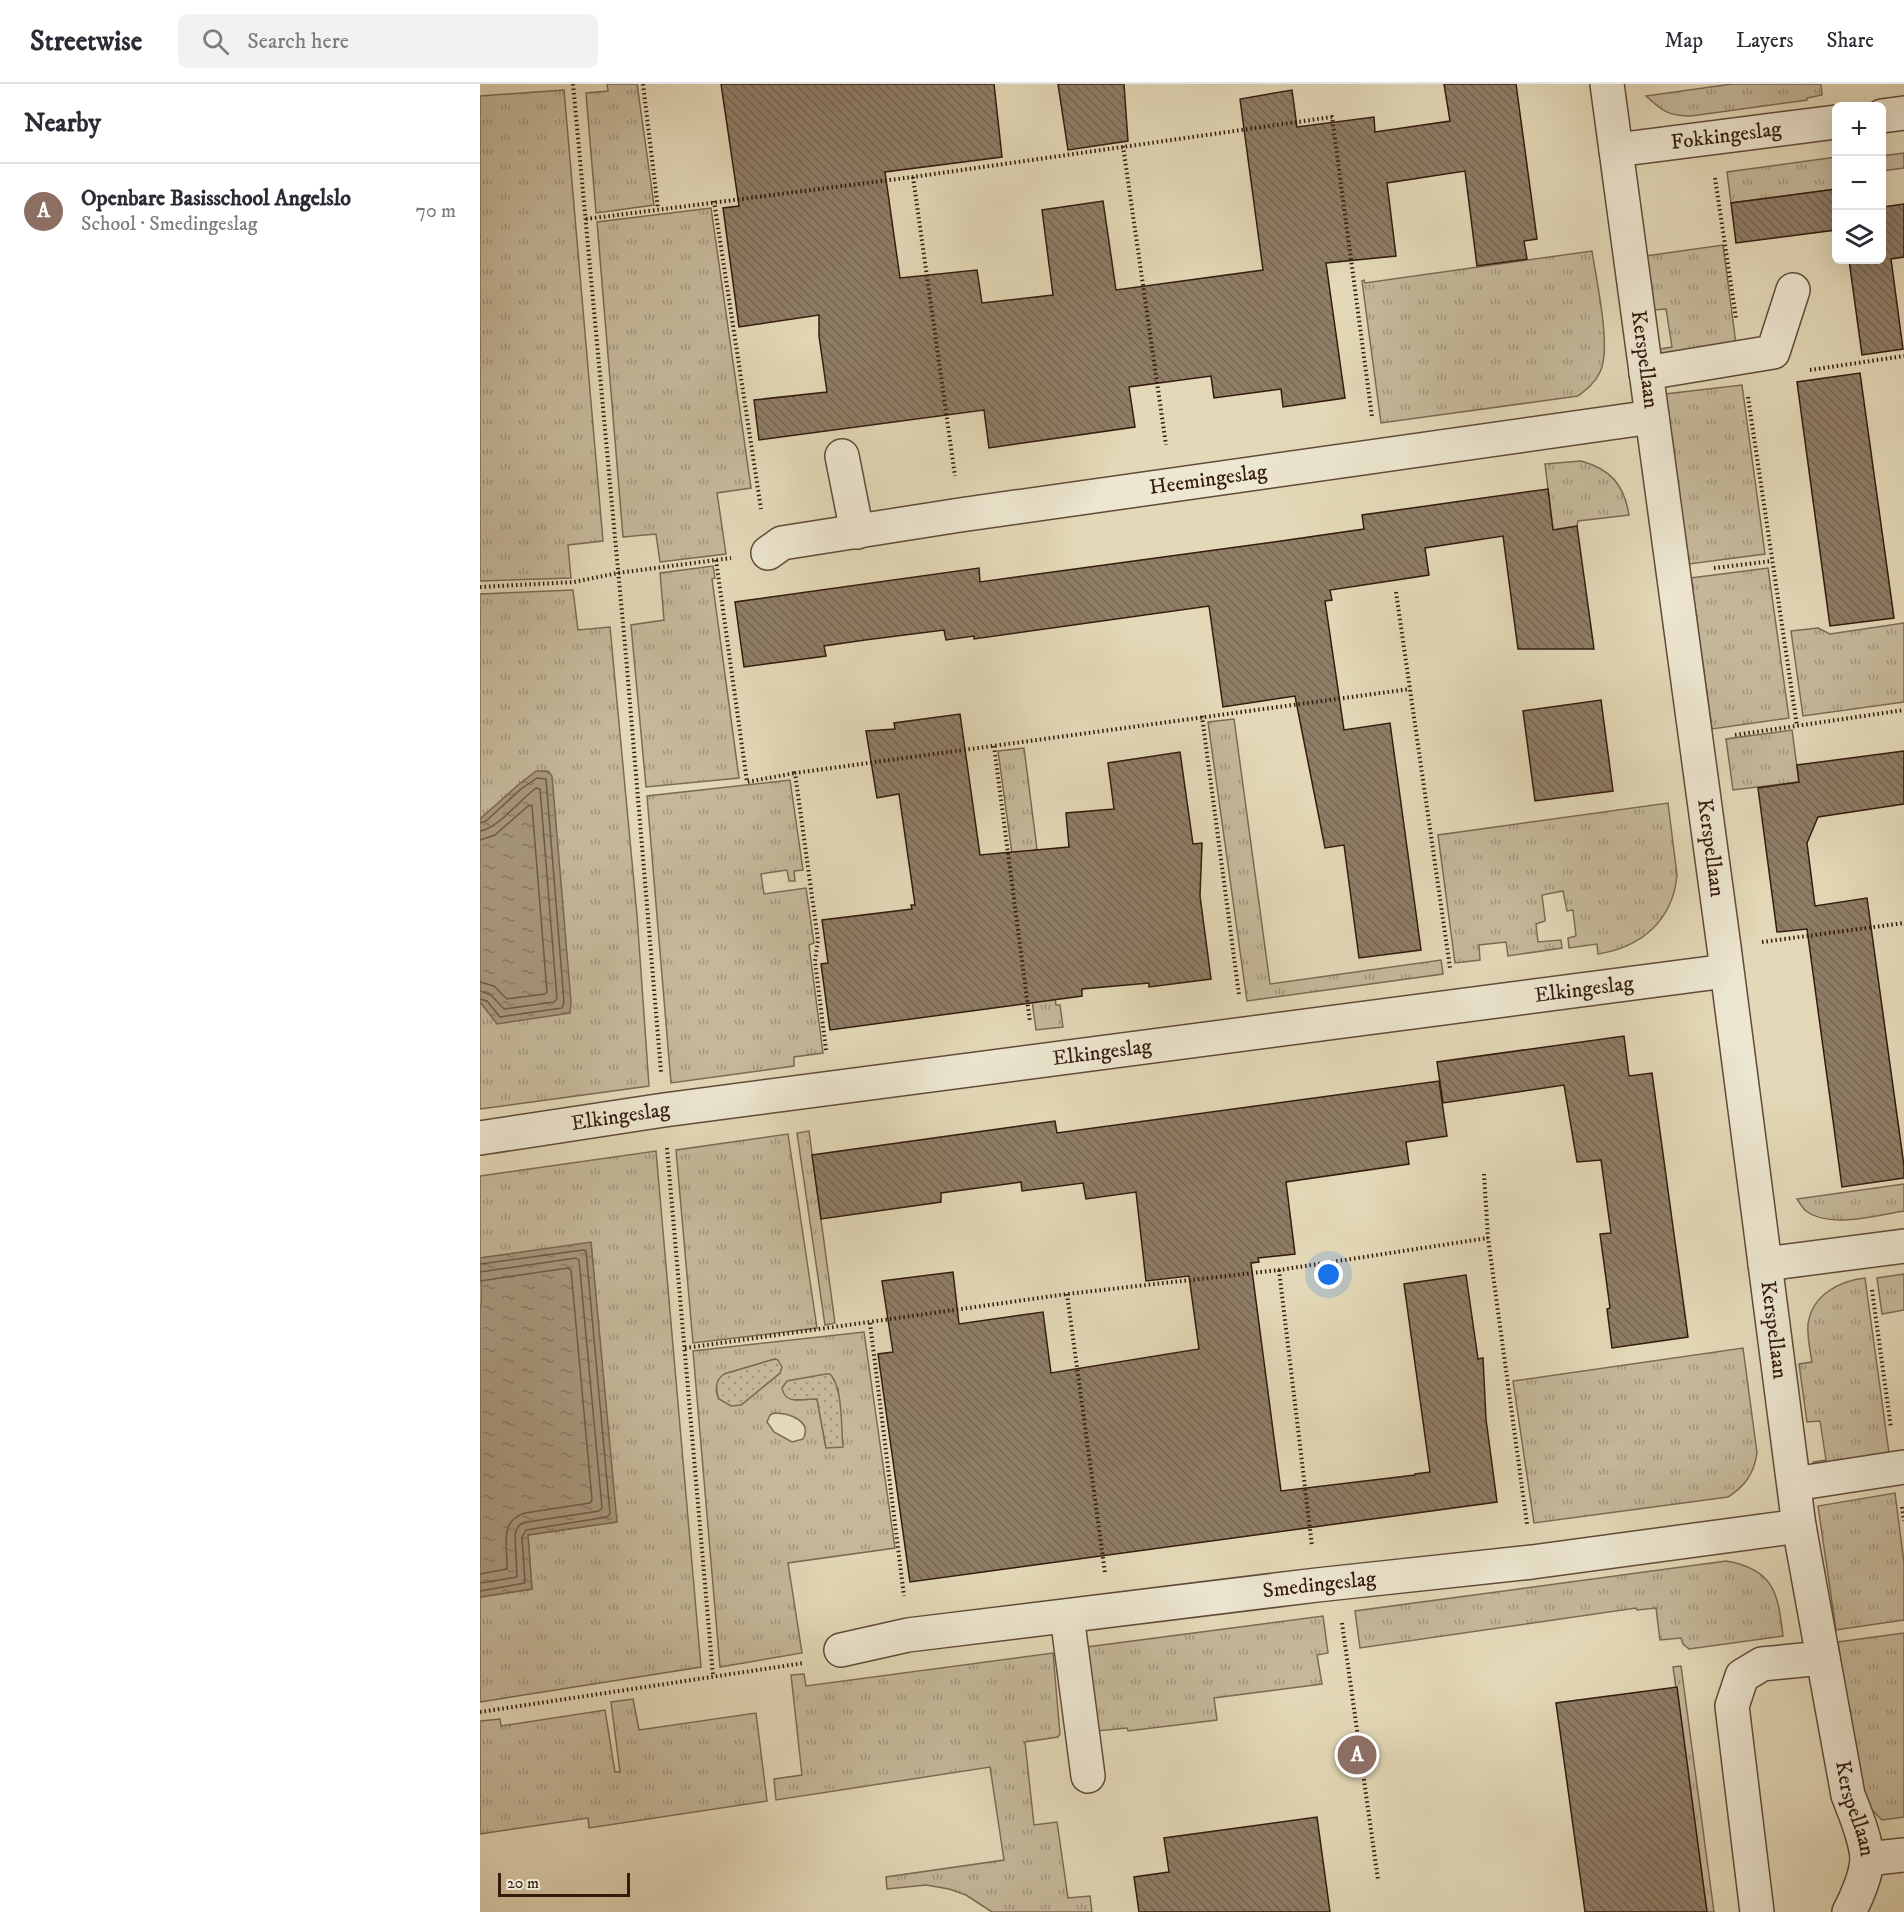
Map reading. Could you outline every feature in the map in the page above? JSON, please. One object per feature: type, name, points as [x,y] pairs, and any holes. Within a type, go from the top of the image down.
[{"type":"street","name":"Kerspellaan","points":[[1607,84],[1799,1526],[1848,1795],[1859,1823],[1867,1859],[1858,1894],[1849,1912]]},
{"type":"street","points":[[1886,115],[1904,113]]},
{"type":"street","name":"Fokkingeslag","points":[[1616,150],[1832,123]]},
{"type":"street","points":[[1646,373],[1773,352],[1793,290]]},
{"type":"street","name":"Heemingeslag","points":[[768,553],[782,543],[960,514],[1652,417]]},
{"type":"street","points":[[842,456],[857,532]]},
{"type":"street","name":"Elkingeslag","points":[[480,1138],[664,1110],[1456,1008],[1725,959]]},
{"type":"street","points":[[1765,1264],[1904,1246]]},
{"type":"street","points":[[1794,1484],[1900,1468]]},
{"type":"street","name":"Smedingeslag","points":[[841,1650],[908,1635],[1327,1584],[1532,1563],[1799,1526]]},
{"type":"street","points":[[1067,1616],[1088,1776]]},
{"type":"street","points":[[1756,1912],[1732,1706],[1742,1676],[1762,1664],[1823,1658]]},
{"type":"street","points":[[1867,1859],[1904,1855]]},
{"type":"path","points":[[573,84],[618,573],[713,1676]]},
{"type":"path","points":[[643,84],[658,209]]},
{"type":"path","points":[[586,219],[913,177],[1332,117],[1377,455]]},
{"type":"path","points":[[1709,138],[1797,726]]},
{"type":"path","points":[[1123,146],[1172,485]]},
{"type":"path","points":[[913,177],[960,514]]},
{"type":"path","points":[[480,587],[574,582],[618,573],[768,553],[714,201]]},
{"type":"path","points":[[716,560],[747,782],[795,773],[1410,689]]},
{"type":"path","points":[[1673,573],[1772,561]]},
{"type":"path","points":[[1396,592],[1456,1008]]},
{"type":"path","points":[[1695,740],[1904,710]]},
{"type":"path","points":[[1202,716],[1244,1034]]},
{"type":"path","points":[[994,746],[1035,1061]]},
{"type":"path","points":[[795,773],[818,940],[815,961],[831,1089]]},
{"type":"path","points":[[1725,959],[1904,923]]},
{"type":"path","points":[[1484,1174],[1488,1238],[1532,1563]]},
{"type":"path","points":[[685,1348],[1067,1294],[1279,1269],[1488,1238]]},
{"type":"path","points":[[1866,1251],[1900,1468],[1904,1521]]},
{"type":"path","points":[[1279,1269],[1327,1584],[1378,1880]]},
{"type":"path","points":[[1067,1294],[1111,1610]]},
{"type":"path","points":[[870,1323],[908,1635]]},
{"type":"path","points":[[480,1712],[813,1662],[841,1650]]},
{"type":"green space","points":[[607,84],[637,84],[654,205],[596,213],[586,93],[608,91]]},
{"type":"green space","points":[[1732,84],[1821,84],[1822,95],[1807,98],[1807,100],[1691,116],[1666,112],[1646,96]]},
{"type":"green space","points":[[564,90],[603,541],[568,545],[571,578],[480,581],[480,96]]},
{"type":"green space","points":[[1904,153],[1904,168],[1886,170],[1886,155]]},
{"type":"green space","points":[[1832,158],[1832,190],[1731,203],[1727,172]]},
{"type":"green space","points":[[711,208],[751,488],[717,493],[726,554],[660,562],[656,534],[623,537],[597,222]]},
{"type":"green space","points":[[1723,245],[1736,344],[1660,354],[1659,349],[1672,347],[1666,309],[1654,310],[1646,256]]},
{"type":"green space","points":[[1592,251],[1602,313],[1604,347],[1600,372],[1585,391],[1578,396],[1381,423],[1362,281],[1364,280],[1365,283]]},
{"type":"green space","points":[[1742,385],[1765,554],[1689,564],[1665,394]]},
{"type":"green space","points":[[1581,461],[1600,468],[1614,479],[1627,504],[1629,515],[1578,521],[1577,526],[1553,530],[1545,464]]},
{"type":"green space","points":[[713,566],[715,578],[712,579],[739,778],[646,787],[631,625],[664,620],[660,573]]},
{"type":"green space","points":[[1768,568],[1789,718],[1712,729],[1691,578]]},
{"type":"green space","points":[[573,590],[578,630],[610,627],[637,915],[649,1086],[480,1109],[480,594]]},
{"type":"green space","points":[[1904,623],[1904,702],[1803,716],[1791,631],[1818,628],[1830,634]]},
{"type":"green space","points":[[1234,719],[1270,984],[1441,960],[1443,974],[1247,1001],[1208,722]]},
{"type":"green space","points":[[1792,730],[1799,782],[1733,790],[1726,739]]},
{"type":"green space","points":[[1024,748],[1037,849],[1034,850],[1041,902],[1019,905],[998,751]]},
{"type":"green space","points":[[790,780],[803,870],[794,871],[795,881],[789,881],[787,870],[761,874],[764,894],[806,888],[814,943],[809,945],[823,1053],[794,1057],[794,1066],[671,1083],[647,796]]},
{"type":"green space","points":[[1668,803],[1677,875],[1674,891],[1662,918],[1641,938],[1628,945],[1598,954],[1597,944],[1569,948],[1568,938],[1576,936],[1573,910],[1567,911],[1563,891],[1542,895],[1545,921],[1536,924],[1538,942],[1561,940],[1562,948],[1508,956],[1506,942],[1479,945],[1480,960],[1455,963],[1438,835]]},
{"type":"green space","points":[[1042,909],[1056,1005],[1060,1005],[1063,1027],[1036,1030],[1020,912]]},
{"type":"green space","points":[[809,1131],[835,1323],[825,1325],[797,1133]]},
{"type":"green space","points":[[788,1134],[817,1328],[693,1343],[676,1150]]},
{"type":"green space","points":[[656,1151],[701,1667],[480,1702],[480,1597],[532,1589],[528,1535],[616,1522],[591,1243],[480,1258],[480,1176]]},
{"type":"green space","points":[[1904,1184],[1904,1211],[1867,1218],[1827,1219],[1805,1210],[1797,1199]]},
{"type":"green space","points":[[1904,1274],[1904,1310],[1882,1314],[1877,1278]]},
{"type":"green space","points":[[1865,1278],[1889,1453],[1814,1466],[1813,1462],[1826,1460],[1820,1421],[1807,1422],[1799,1364],[1812,1362],[1808,1324],[1815,1305],[1828,1291],[1846,1282]]},
{"type":"green space","points":[[864,1332],[895,1548],[788,1563],[802,1653],[720,1667],[693,1351]],"holes":[[[775,1359],[780,1373],[741,1405],[719,1399],[716,1391],[724,1374]],[[838,1388],[839,1398],[826,1448],[817,1399],[793,1400]],[[780,1413],[798,1419],[805,1427],[803,1439],[792,1442],[774,1432],[767,1422],[770,1415]]]},
{"type":"green space","points":[[1743,1348],[1757,1453],[1748,1479],[1739,1488],[1728,1497],[1534,1523],[1513,1381]]},
{"type":"green space","points":[[775,1359],[782,1367],[780,1373],[741,1405],[731,1406],[719,1399],[717,1385],[724,1374]]},
{"type":"green space","points":[[830,1374],[837,1388],[841,1408],[843,1447],[826,1448],[817,1399],[791,1399],[784,1394],[782,1388],[787,1381]]},
{"type":"green space","points":[[1895,1493],[1904,1563],[1904,1620],[1836,1630],[1818,1506]]},
{"type":"green space","points":[[1726,1561],[1754,1570],[1771,1585],[1779,1607],[1783,1636],[1689,1649],[1683,1644],[1681,1638],[1660,1640],[1656,1608],[1637,1610],[1636,1608],[1360,1648],[1355,1611]]},
{"type":"green space","points":[[1323,1616],[1328,1653],[1317,1655],[1322,1684],[1214,1698],[1217,1720],[1128,1731],[1127,1728],[1097,1731],[1087,1647]]},
{"type":"green space","points":[[1904,1633],[1904,1817],[1882,1820],[1865,1799],[1855,1763],[1838,1642]]},
{"type":"green space","points":[[1053,1653],[1060,1734],[1058,1737],[1025,1742],[1034,1825],[1057,1822],[1068,1898],[1090,1896],[1092,1912],[992,1912],[966,1895],[949,1889],[926,1885],[887,1889],[886,1877],[1004,1860],[990,1767],[776,1800],[774,1779],[802,1775],[791,1675],[804,1674],[806,1686]]},
{"type":"green space","points":[[1681,1666],[1714,1912],[1707,1912],[1673,1667]]},
{"type":"green space","points":[[633,1699],[639,1730],[756,1713],[767,1801],[589,1828],[588,1818],[480,1834],[480,1721],[500,1719],[501,1726],[605,1710],[615,1772],[620,1772],[611,1702]]},
{"type":"water","points":[[536,771],[548,771],[552,776],[571,1002],[570,1013],[497,1024],[480,1002],[480,819]]},
{"type":"water","points":[[591,1242],[617,1522],[528,1535],[532,1589],[480,1597],[480,1258]]},
{"type":"building","points":[[721,84],[994,84],[1002,157],[885,172],[900,278],[977,270],[982,303],[1053,295],[1042,210],[1103,201],[1116,290],[1263,270],[1240,99],[1292,90],[1297,127],[1374,117],[1375,132],[1450,121],[1444,84],[1516,84],[1537,239],[1524,241],[1527,259],[1477,266],[1465,171],[1387,183],[1396,256],[1326,263],[1345,398],[1283,407],[1281,389],[1214,398],[1211,376],[1129,387],[1135,427],[989,448],[984,410],[759,440],[754,400],[827,392],[819,336],[819,315],[739,327],[723,208],[739,206]]},
{"type":"building","points":[[1058,84],[1124,84],[1128,141],[1068,150]]},
{"type":"building","points":[[1832,190],[1832,231],[1736,243],[1731,203]]},
{"type":"building","points":[[1904,204],[1904,257],[1891,259],[1903,349],[1862,355],[1850,264],[1886,264],[1886,207]]},
{"type":"building","points":[[1860,373],[1894,618],[1830,626],[1797,382]]},
{"type":"building","points":[[1548,489],[1553,530],[1577,526],[1594,649],[1518,649],[1503,536],[1425,548],[1429,575],[1330,590],[1332,600],[1325,601],[1344,730],[1390,723],[1421,950],[1359,958],[1344,845],[1325,848],[1295,696],[1223,707],[1209,606],[974,639],[974,636],[946,640],[944,630],[865,640],[824,646],[826,656],[744,667],[735,602],[979,568],[980,582],[1281,541],[1364,529],[1362,515]]},
{"type":"building","points":[[1601,700],[1613,791],[1535,801],[1523,711]]},
{"type":"building","points":[[960,714],[980,855],[1069,847],[1066,813],[1114,809],[1108,763],[1180,752],[1193,844],[1202,843],[1200,896],[1211,979],[1149,987],[1149,983],[1082,989],[1082,996],[830,1030],[821,964],[828,963],[822,920],[912,909],[911,905],[915,905],[899,794],[877,798],[866,731],[895,729],[894,723]]},
{"type":"building","points":[[1904,751],[1904,804],[1818,817],[1807,843],[1815,906],[1867,898],[1904,1166],[1904,1178],[1842,1187],[1807,929],[1777,932],[1758,788],[1799,782],[1797,765]]},
{"type":"building","points":[[1624,1036],[1629,1076],[1652,1073],[1688,1337],[1612,1348],[1607,1309],[1610,1308],[1600,1234],[1611,1233],[1601,1160],[1577,1162],[1564,1085],[1443,1103],[1437,1062]]},
{"type":"building","points":[[1439,1081],[1447,1136],[1406,1142],[1409,1164],[1286,1182],[1295,1254],[1258,1258],[1259,1262],[1251,1263],[1281,1491],[1430,1472],[1404,1284],[1466,1275],[1478,1359],[1483,1358],[1486,1419],[1497,1502],[910,1582],[878,1354],[893,1352],[882,1281],[953,1272],[959,1324],[1043,1312],[1051,1373],[1199,1349],[1189,1276],[1146,1281],[1136,1192],[1086,1199],[1083,1183],[1022,1191],[1021,1182],[941,1193],[941,1202],[821,1219],[812,1155],[1055,1121],[1057,1133]]},
{"type":"building","points":[[1677,1687],[1707,1912],[1585,1912],[1556,1703]]},
{"type":"building","points":[[1317,1817],[1330,1912],[1139,1912],[1134,1877],[1169,1872],[1164,1838]]},
{"type":"place","name":"Openbare Basisschool Angelslo","points":[[1357,1755]]}]
